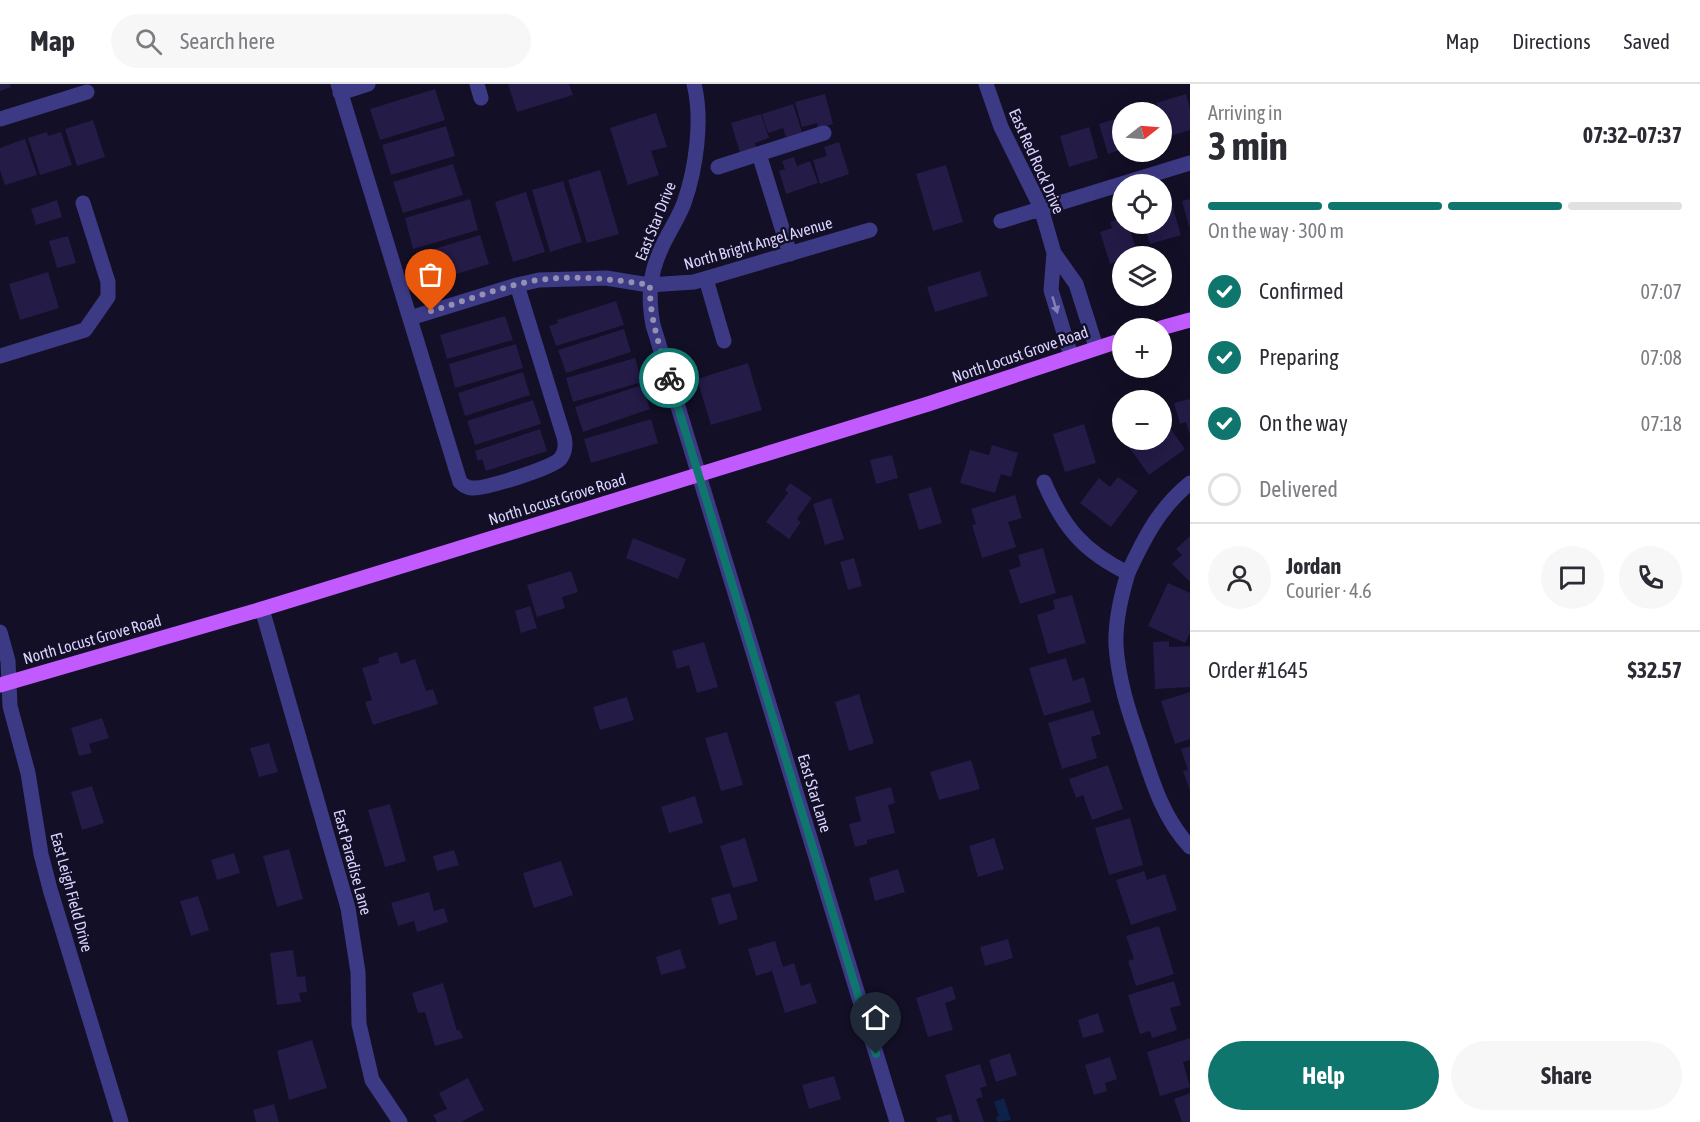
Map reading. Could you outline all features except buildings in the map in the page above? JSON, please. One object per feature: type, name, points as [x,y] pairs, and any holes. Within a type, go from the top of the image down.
[{"type":"main road","points":[[1172,325],[1190,320]]},
{"type":"main road","name":"North Locust Grove Road","points":[[4,683],[262,609],[928,404],[1112,343]]},
{"type":"street","points":[[368,84],[339,88],[460,482],[466,487],[478,488],[547,468],[559,460],[564,450],[564,437],[517,285]]},
{"type":"street","name":"East Star Drive","points":[[694,84],[698,108],[694,170],[683,204],[660,250],[650,285],[649,303],[653,326],[698,474]]},
{"type":"street","name":"East Red Rock Drive","points":[[986,84],[1000,127],[1041,208],[1054,253],[1076,284],[1096,347]]},
{"type":"street","points":[[0,119],[87,92]]},
{"type":"street","points":[[718,167],[824,134]]},
{"type":"street","points":[[759,154],[790,254]]},
{"type":"street","points":[[1001,221],[1190,163]]},
{"type":"street","points":[[0,356],[85,330],[108,297],[108,282],[83,203]]},
{"type":"street","name":"North Bright Angel Avenue","points":[[410,318],[539,280],[606,278],[650,285],[694,282],[870,230]]},
{"type":"street","name":"East Red Rock Drive","points":[[1054,253],[1051,290],[1071,356]]},
{"type":"street","points":[[706,279],[724,341]]},
{"type":"street","name":"East Star Lane","points":[[698,474],[897,1122]]},
{"type":"street","points":[[1044,482],[1054,506],[1066,525],[1084,545],[1106,563],[1128,573]]},
{"type":"street","points":[[1190,483],[1161,511],[1141,543],[1128,573],[1118,615],[1116,644],[1124,694],[1158,799],[1180,837],[1190,847]]},
{"type":"street","name":"East Paradise Lane","points":[[262,609],[348,908],[358,972],[359,1024],[372,1080],[399,1122]]},
{"type":"street","name":"East Leigh Field Drive","points":[[0,632],[9,661],[4,683],[28,772],[41,854],[121,1122]]},
{"type":"water","points":[[1004,1098],[1011,1120],[997,1122],[996,1117],[999,1116],[994,1102]]},
{"type":"way so far","points":[[431,311],[539,280],[606,278],[650,285],[649,303],[653,326],[669,378]]},
{"type":"route","points":[[669,378],[876,1054]]}]
